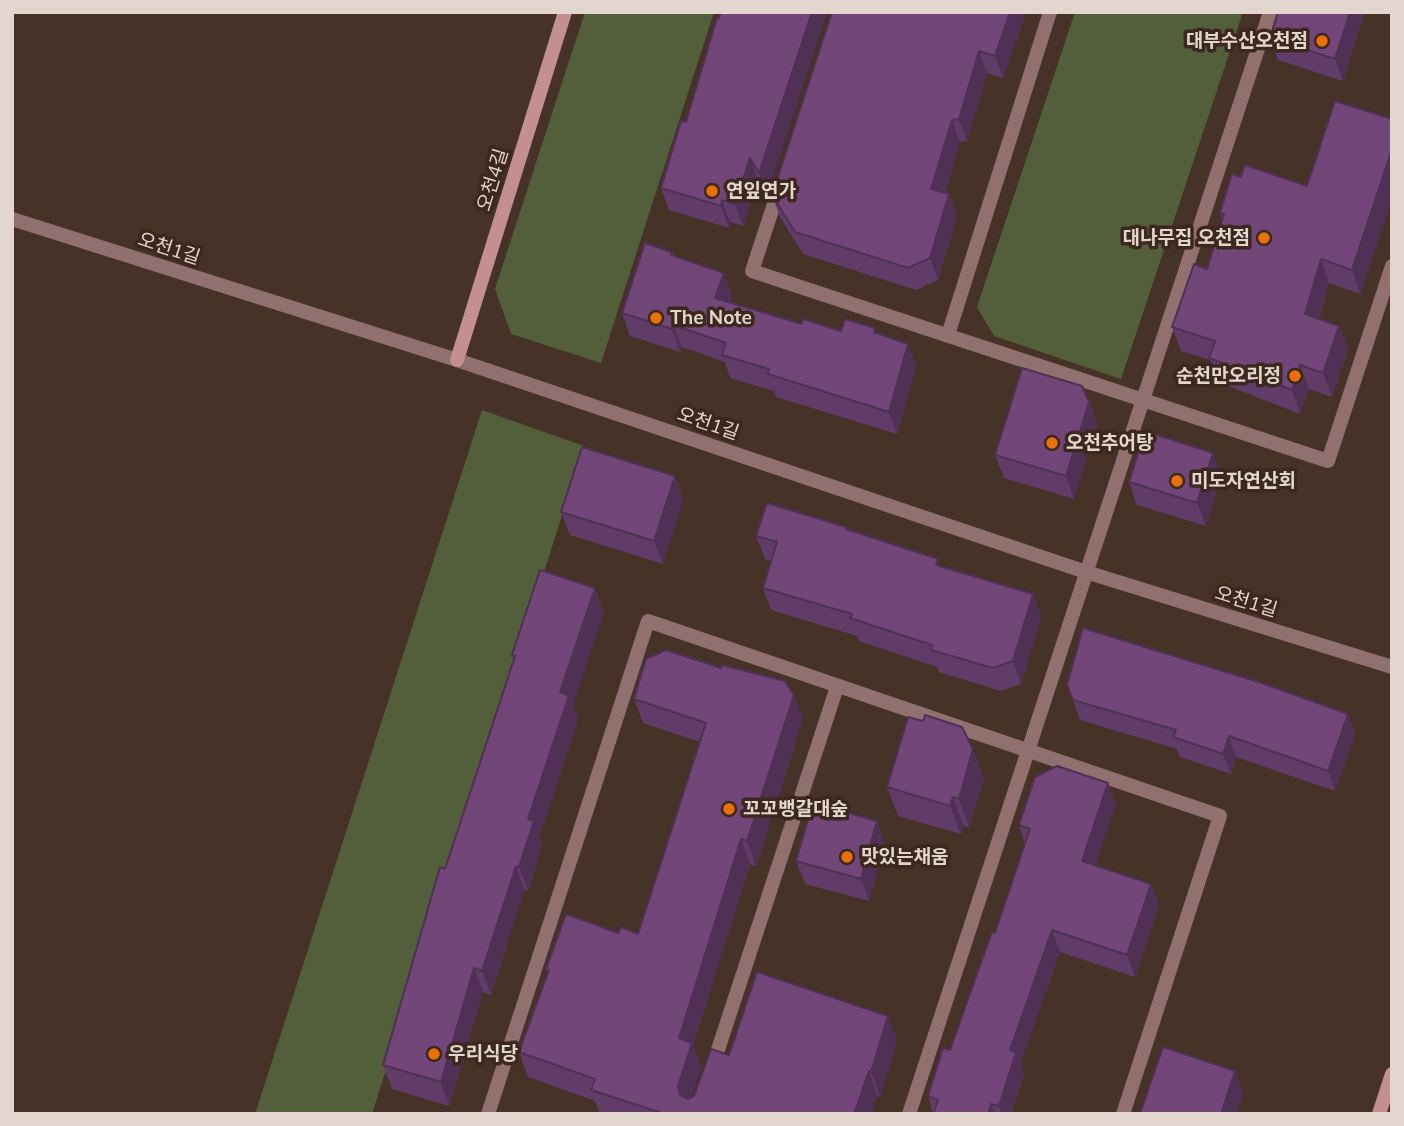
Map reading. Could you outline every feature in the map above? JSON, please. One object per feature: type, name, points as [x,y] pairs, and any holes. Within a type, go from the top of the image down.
[{"type":"street","name":"오천4길","points":[[457,360],[565,12]]},
{"type":"street","points":[[948,335],[1050,12]]},
{"type":"street","points":[[909,1114],[1270,12]]},
{"type":"street","points":[[786,168],[752,271],[1328,461],[1392,266]]},
{"type":"street","name":"오천1길","points":[[12,219],[457,360],[1086,572],[1392,667]]},
{"type":"street","points":[[488,1114],[648,621],[1220,816],[1123,1114]]},
{"type":"street","points":[[705,1088],[837,687]]},
{"type":"street","points":[[1379,1114],[1392,1074]]},
{"type":"green space","points":[[585,12],[714,12],[601,363],[511,334],[495,289]]},
{"type":"green space","points":[[1075,12],[1234,12],[1242,15],[1121,379],[994,336],[977,307]]},
{"type":"green space","points":[[482,410],[584,446],[372,1114],[255,1114]]},
{"type":"building","points":[[721,12],[812,12],[759,173],[750,158],[735,204],[722,200],[721,206],[661,188],[681,121],[686,122]]},
{"type":"building","points":[[832,12],[1010,12],[995,56],[979,51],[959,119],[952,120],[931,189],[949,194],[930,258],[908,268],[795,232],[772,195]]},
{"type":"building","points":[[1278,12],[1350,12],[1335,59],[1270,38]]},
{"type":"building","points":[[1335,101],[1392,119],[1392,149],[1352,270],[1321,259],[1305,314],[1339,326],[1323,373],[1300,365],[1292,390],[1209,358],[1215,341],[1172,327],[1194,264],[1207,269],[1224,214],[1220,213],[1232,174],[1241,177],[1245,165],[1307,186]]},
{"type":"building","points":[[645,243],[724,273],[715,298],[802,324],[803,319],[841,331],[845,319],[875,328],[874,332],[908,344],[889,412],[768,374],[769,369],[722,355],[726,343],[673,325],[672,329],[622,313]]},
{"type":"building","points":[[1022,368],[1082,386],[1089,402],[1066,476],[995,455]]},
{"type":"building","points":[[1145,431],[1213,453],[1197,503],[1129,482]]},
{"type":"building","points":[[582,447],[675,476],[654,541],[561,512]]},
{"type":"building","points":[[767,503],[938,559],[936,565],[1033,594],[1013,661],[993,668],[931,650],[932,645],[850,618],[852,614],[763,588],[777,542],[756,536]]},
{"type":"building","points":[[540,570],[595,588],[560,692],[569,695],[528,819],[534,821],[519,867],[516,866],[482,971],[474,968],[441,1082],[383,1065],[440,867],[445,869],[515,656],[512,655]]},
{"type":"building","points":[[1083,628],[1262,683],[1348,714],[1328,771],[1229,736],[1223,754],[1173,737],[1176,730],[1073,700],[1067,685]]},
{"type":"building","points":[[666,650],[721,668],[722,665],[785,681],[794,695],[747,841],[741,839],[679,1038],[692,1043],[678,1086],[680,1095],[688,1099],[694,1096],[711,1049],[729,1055],[757,972],[888,1016],[871,1072],[869,1071],[854,1114],[665,1114],[591,1090],[595,1079],[519,1052],[566,914],[618,933],[621,927],[638,934],[706,723],[634,699],[646,659]]},
{"type":"building","points":[[925,715],[962,727],[973,749],[959,799],[953,797],[950,806],[887,787],[908,717],[923,721]]},
{"type":"building","points":[[1057,766],[1108,783],[1082,861],[1151,884],[1127,955],[1052,930],[1010,1050],[1016,1052],[999,1106],[991,1104],[988,1114],[933,1114],[938,1100],[928,1096],[943,1048],[950,1050],[992,932],[995,933],[1030,829],[1019,825],[1035,777]]},
{"type":"building","points":[[813,803],[877,821],[861,879],[796,861]]},
{"type":"building","points":[[1163,1047],[1235,1071],[1221,1114],[1140,1114]]},
{"type":"place","name":"대부수산오천점","points":[[1322,41]]},
{"type":"place","name":"연잎연가","points":[[712,191]]},
{"type":"place","name":"대나무집 오천점","points":[[1264,238]]},
{"type":"place","name":"The Note","points":[[656,318]]},
{"type":"place","name":"순천만오리정","points":[[1295,376]]},
{"type":"place","name":"오천추어탕","points":[[1052,443]]},
{"type":"place","name":"미도자연산회","points":[[1177,481]]},
{"type":"place","name":"꼬꼬뱅갈대숲","points":[[729,809]]},
{"type":"place","name":"맛있는채움","points":[[847,857]]},
{"type":"place","name":"우리식당","points":[[434,1054]]}]
